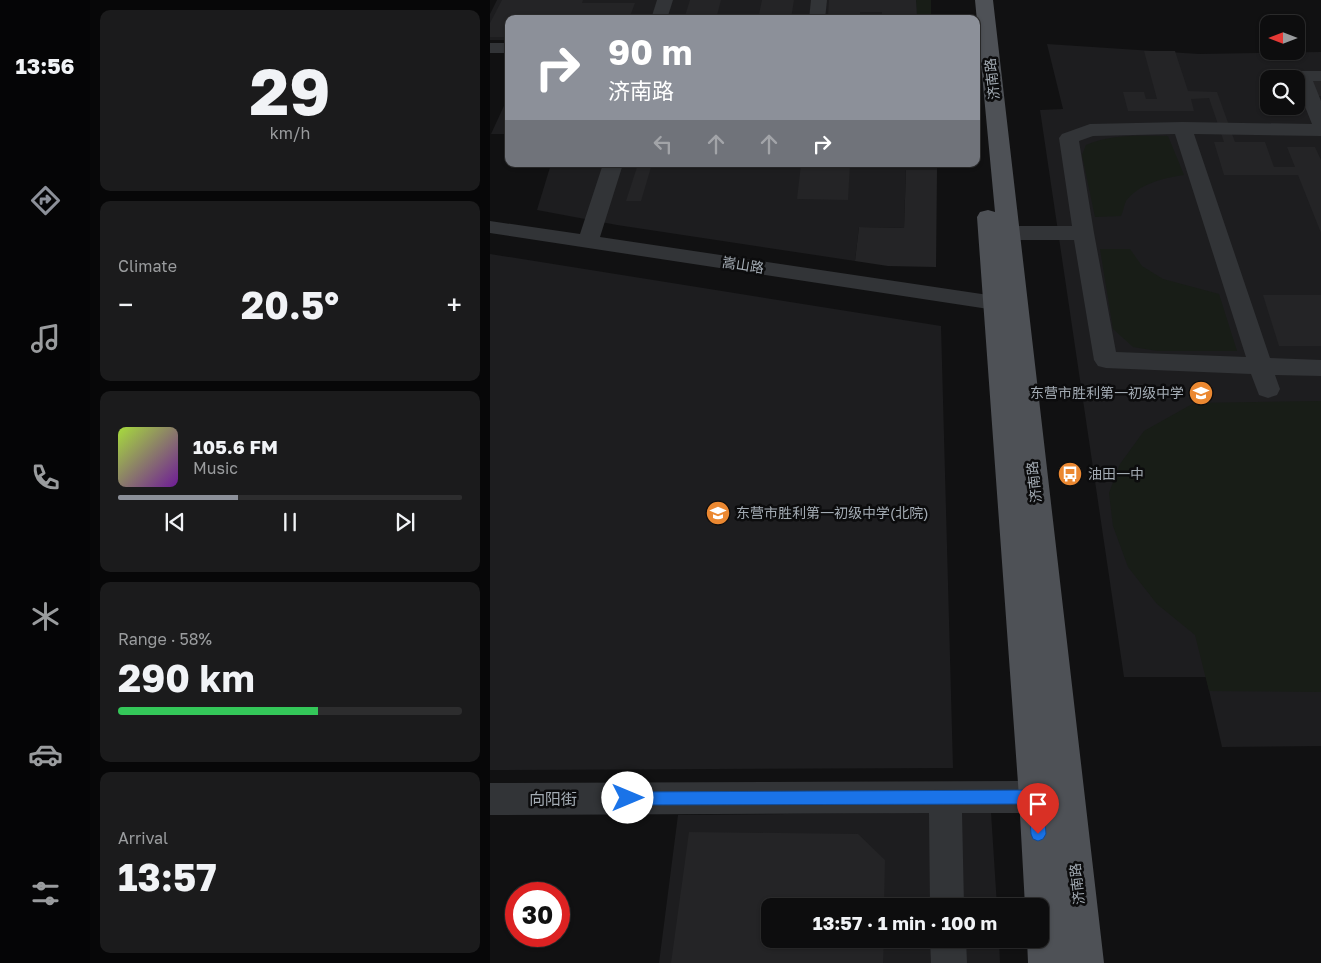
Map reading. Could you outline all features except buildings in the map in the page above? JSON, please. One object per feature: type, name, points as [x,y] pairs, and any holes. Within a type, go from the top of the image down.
[{"type":"main road","points":[[968,0],[970,15]]},
{"type":"main road","name":"济南路","points":[[984,0],[1085,963]]},
{"type":"main road","name":"济南路","points":[[980,134],[1036,797],[1047,963]]},
{"type":"street","points":[[660,15],[665,0]]},
{"type":"street","points":[[817,15],[819,0]]},
{"type":"street","points":[[490,48],[505,48]]},
{"type":"street","points":[[1321,76],[1302,76],[1321,124]]},
{"type":"street","points":[[1321,130],[1183,128],[1090,130],[1069,138],[1082,233],[1106,360],[1258,364],[1321,368]]},
{"type":"street","points":[[1183,128],[1268,390]]},
{"type":"street","points":[[588,242],[612,167]]},
{"type":"street","name":"嵩山路","points":[[490,227],[995,303]]},
{"type":"street","points":[[1008,233],[1082,233]]},
{"type":"street","name":"向阳街","points":[[490,799],[1036,797]]},
{"type":"street","points":[[945,798],[947,898]]},
{"type":"street","points":[[948,948],[949,963]]},
{"type":"shaded area","points":[[497,0],[931,0],[931,15],[505,15],[505,40],[490,40],[490,14]]},
{"type":"shaded area","points":[[905,0],[931,0],[931,15],[917,15],[916,1]]},
{"type":"shaded area","name":"东营市胜利第一初级中学","points":[[1047,44],[1199,54],[1260,53],[1260,60],[1305,60],[1305,52],[1321,52],[1321,746],[1222,747],[1206,677],[1124,677],[1040,110],[1063,109]]},
{"type":"shaded area","points":[[505,104],[505,134],[491,134]]},
{"type":"shaded area","points":[[1168,136],[1184,175],[1153,182],[1138,190],[1126,201],[1121,216],[1095,217],[1082,155],[1086,145],[1116,137]]},
{"type":"shaded area","points":[[550,167],[937,167],[937,170],[906,170],[904,228],[859,227],[855,261],[617,225],[537,210]]},
{"type":"shaded area","points":[[1100,249],[1130,249],[1142,266],[1163,279],[1219,294],[1237,351],[1158,351],[1133,347],[1113,329]]},
{"type":"shaded area","name":"东营市胜利第一初级中学(北院)","points":[[490,254],[941,326],[953,768],[490,770]]},
{"type":"shaded area","points":[[1321,401],[1321,692],[1209,691],[1195,635],[1157,604],[1128,567],[1113,526],[1109,493],[1120,464],[1144,431],[1194,403]]},
{"type":"shaded area","points":[[991,812],[996,898],[761,898],[761,948],[999,948],[1000,963],[659,963],[678,815]]},
{"type":"place","name":"东营市胜利第一初级中学","points":[[1201,393]]},
{"type":"place","name":"油田一中","points":[[1070,474]]},
{"type":"place","name":"东营市胜利第一初级中学(北院)","points":[[718,513]]},
{"type":"route","points":[[628,798],[1036,797],[1038,834]]}]
